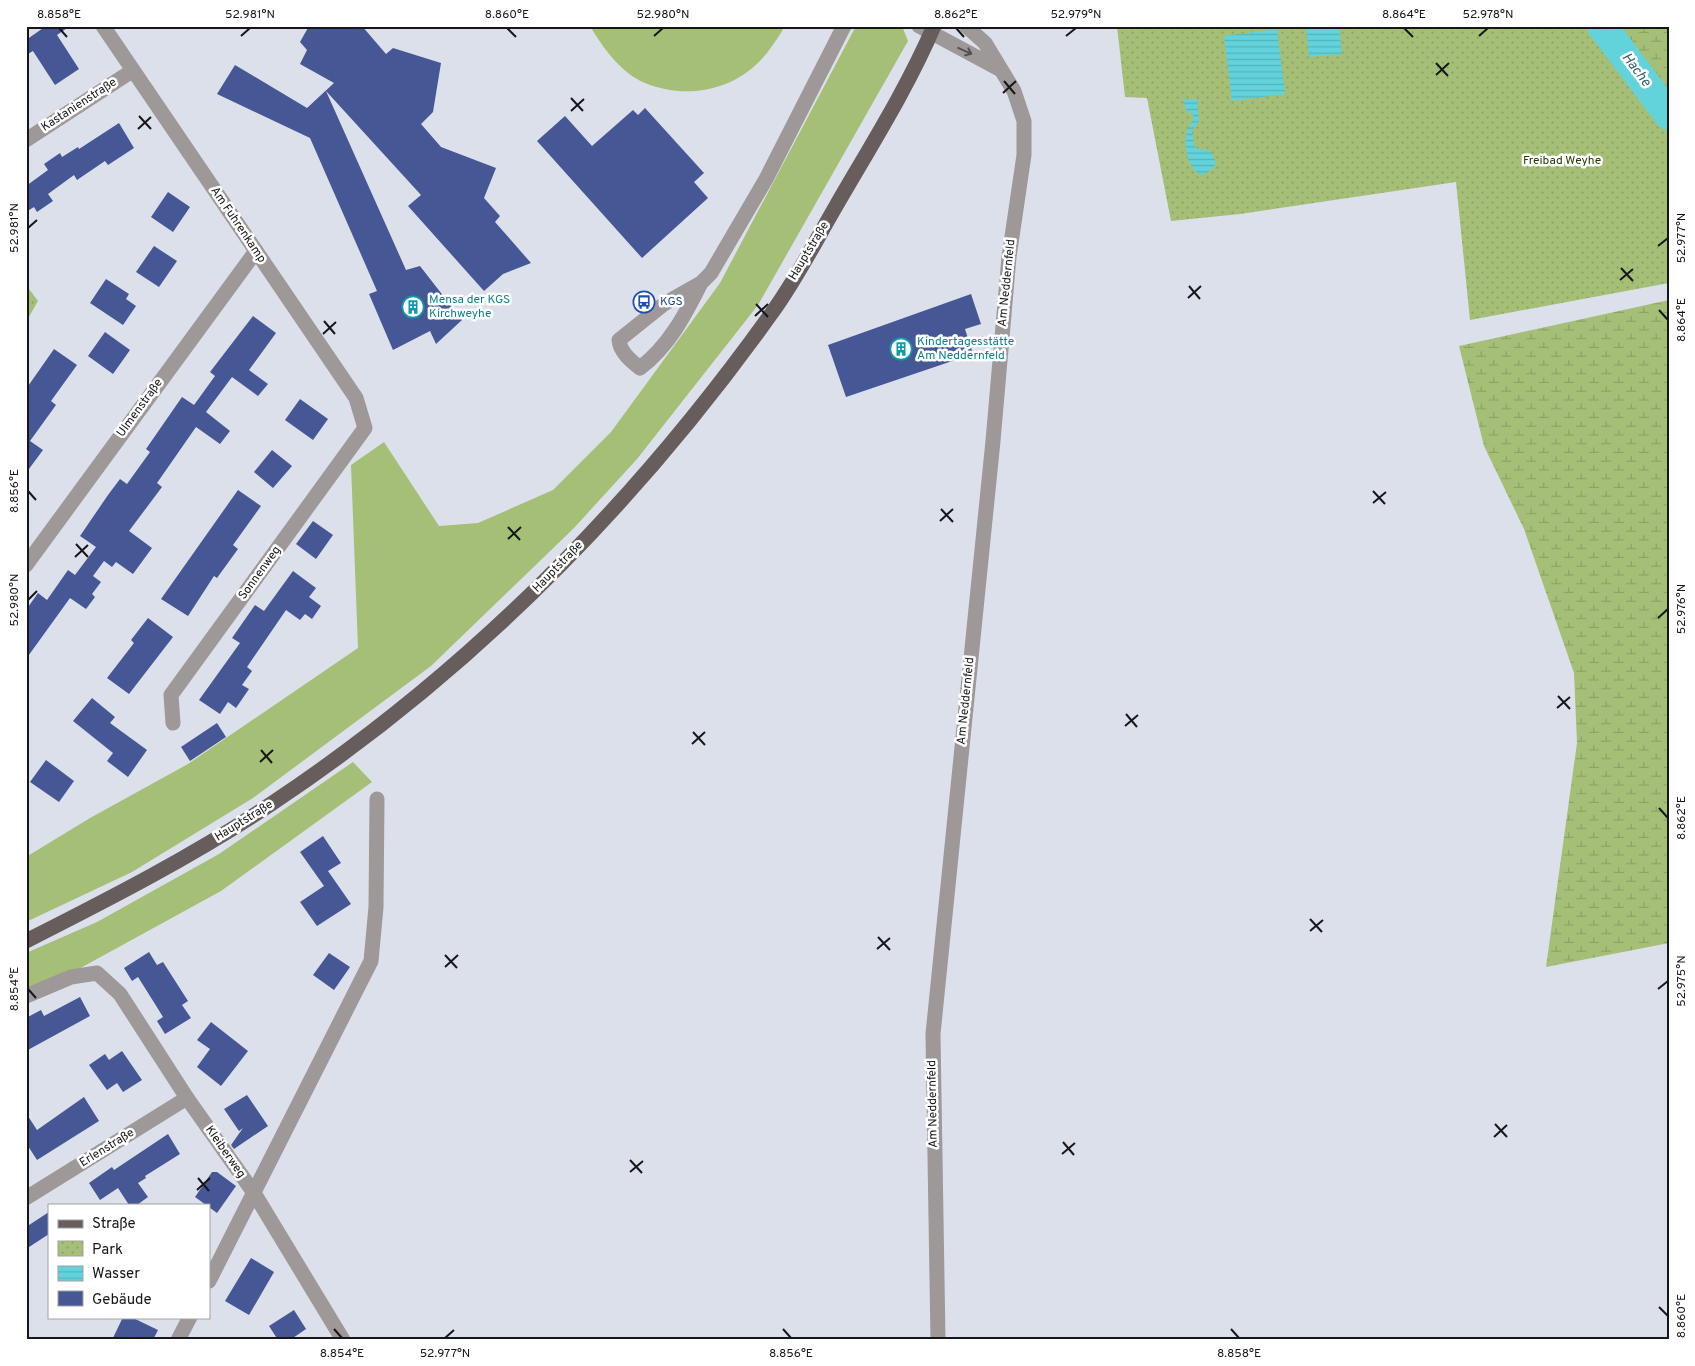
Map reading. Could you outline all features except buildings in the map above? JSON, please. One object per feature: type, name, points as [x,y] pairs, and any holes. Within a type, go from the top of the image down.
[{"type":"main road","name":"Hauptstraße","points":[[26,941],[191,854],[275,802],[368,735],[460,661],[545,583],[640,480],[774,311],[888,117],[928,29]]},
{"type":"street","name":"Am Fuhrenkamp","points":[[103,26],[356,398],[365,428]]},
{"type":"street","points":[[701,284],[664,304],[619,340],[619,346],[629,359],[640,368],[655,357],[686,312],[701,284],[711,273],[766,179],[844,26]]},
{"type":"street","name":"Am Neddernfeld","points":[[938,1340],[933,1034],[993,441],[1009,257],[1024,155],[1024,121],[1014,91],[985,44],[966,26]]},
{"type":"street","points":[[928,29],[1000,69]]},
{"type":"street","name":"Kastanienstraße","points":[[26,140],[132,71]]},
{"type":"street","name":"Ulmenstraße","points":[[26,565],[256,251]]},
{"type":"street","name":"Sonnenweg","points":[[173,723],[171,695],[365,428]]},
{"type":"street","points":[[210,1279],[371,961],[376,906],[377,799]]},
{"type":"street","name":"Kleiberweg","points":[[26,996],[72,977],[97,972],[120,994],[187,1098],[254,1193],[343,1340]]},
{"type":"street","name":"Erlenstraße","points":[[26,1198],[187,1098]]},
{"type":"street","points":[[178,1340],[189,1318]]},
{"type":"green space","points":[[590,26],[784,26],[772,46],[747,72],[732,81],[716,87],[698,91],[681,91],[663,89],[636,79],[613,59]]},
{"type":"green space","points":[[856,26],[902,26],[908,41],[758,305],[637,459],[574,528],[431,666],[253,798],[132,872],[26,922],[26,857],[90,818],[188,764],[358,648],[351,465],[384,442],[439,526],[478,523],[553,490],[611,432],[720,283]]},
{"type":"green space","name":"Freibad Weyhe","points":[[1117,26],[1595,26],[1669,125],[1669,283],[1470,320],[1456,182],[1240,214],[1171,221],[1147,98],[1125,97]]},
{"type":"green space","points":[[1595,26],[1669,26],[1669,125]]},
{"type":"green space","points":[[26,285],[38,301],[26,322]]},
{"type":"green space","points":[[1669,300],[1669,943],[1546,967],[1577,743],[1574,673],[1524,529],[1484,446],[1459,346]]},
{"type":"green space","points":[[353,762],[372,782],[221,891],[75,971],[26,992],[26,953],[97,922],[219,854]]},
{"type":"water","points":[[1306,26],[1339,26],[1342,54],[1309,57]]},
{"type":"water","points":[[1277,29],[1285,94],[1232,101],[1224,36]]},
{"type":"water","points":[[1197,99],[1199,121],[1192,131],[1195,148],[1210,151],[1216,162],[1212,170],[1202,175],[1193,168],[1186,150],[1186,137],[1193,120],[1193,114],[1187,112],[1183,100]]},
{"type":"waterway","name":"Hache","points":[[1602,26],[1669,115]]},
{"type":"place","name":"KGS","points":[[644,302]]},
{"type":"place","name":"Mensa der KGS Kirchweyhe","points":[[413,307]]},
{"type":"place","name":"Kindertagesstätte Am Neddernfeld","points":[[901,349]]}]
